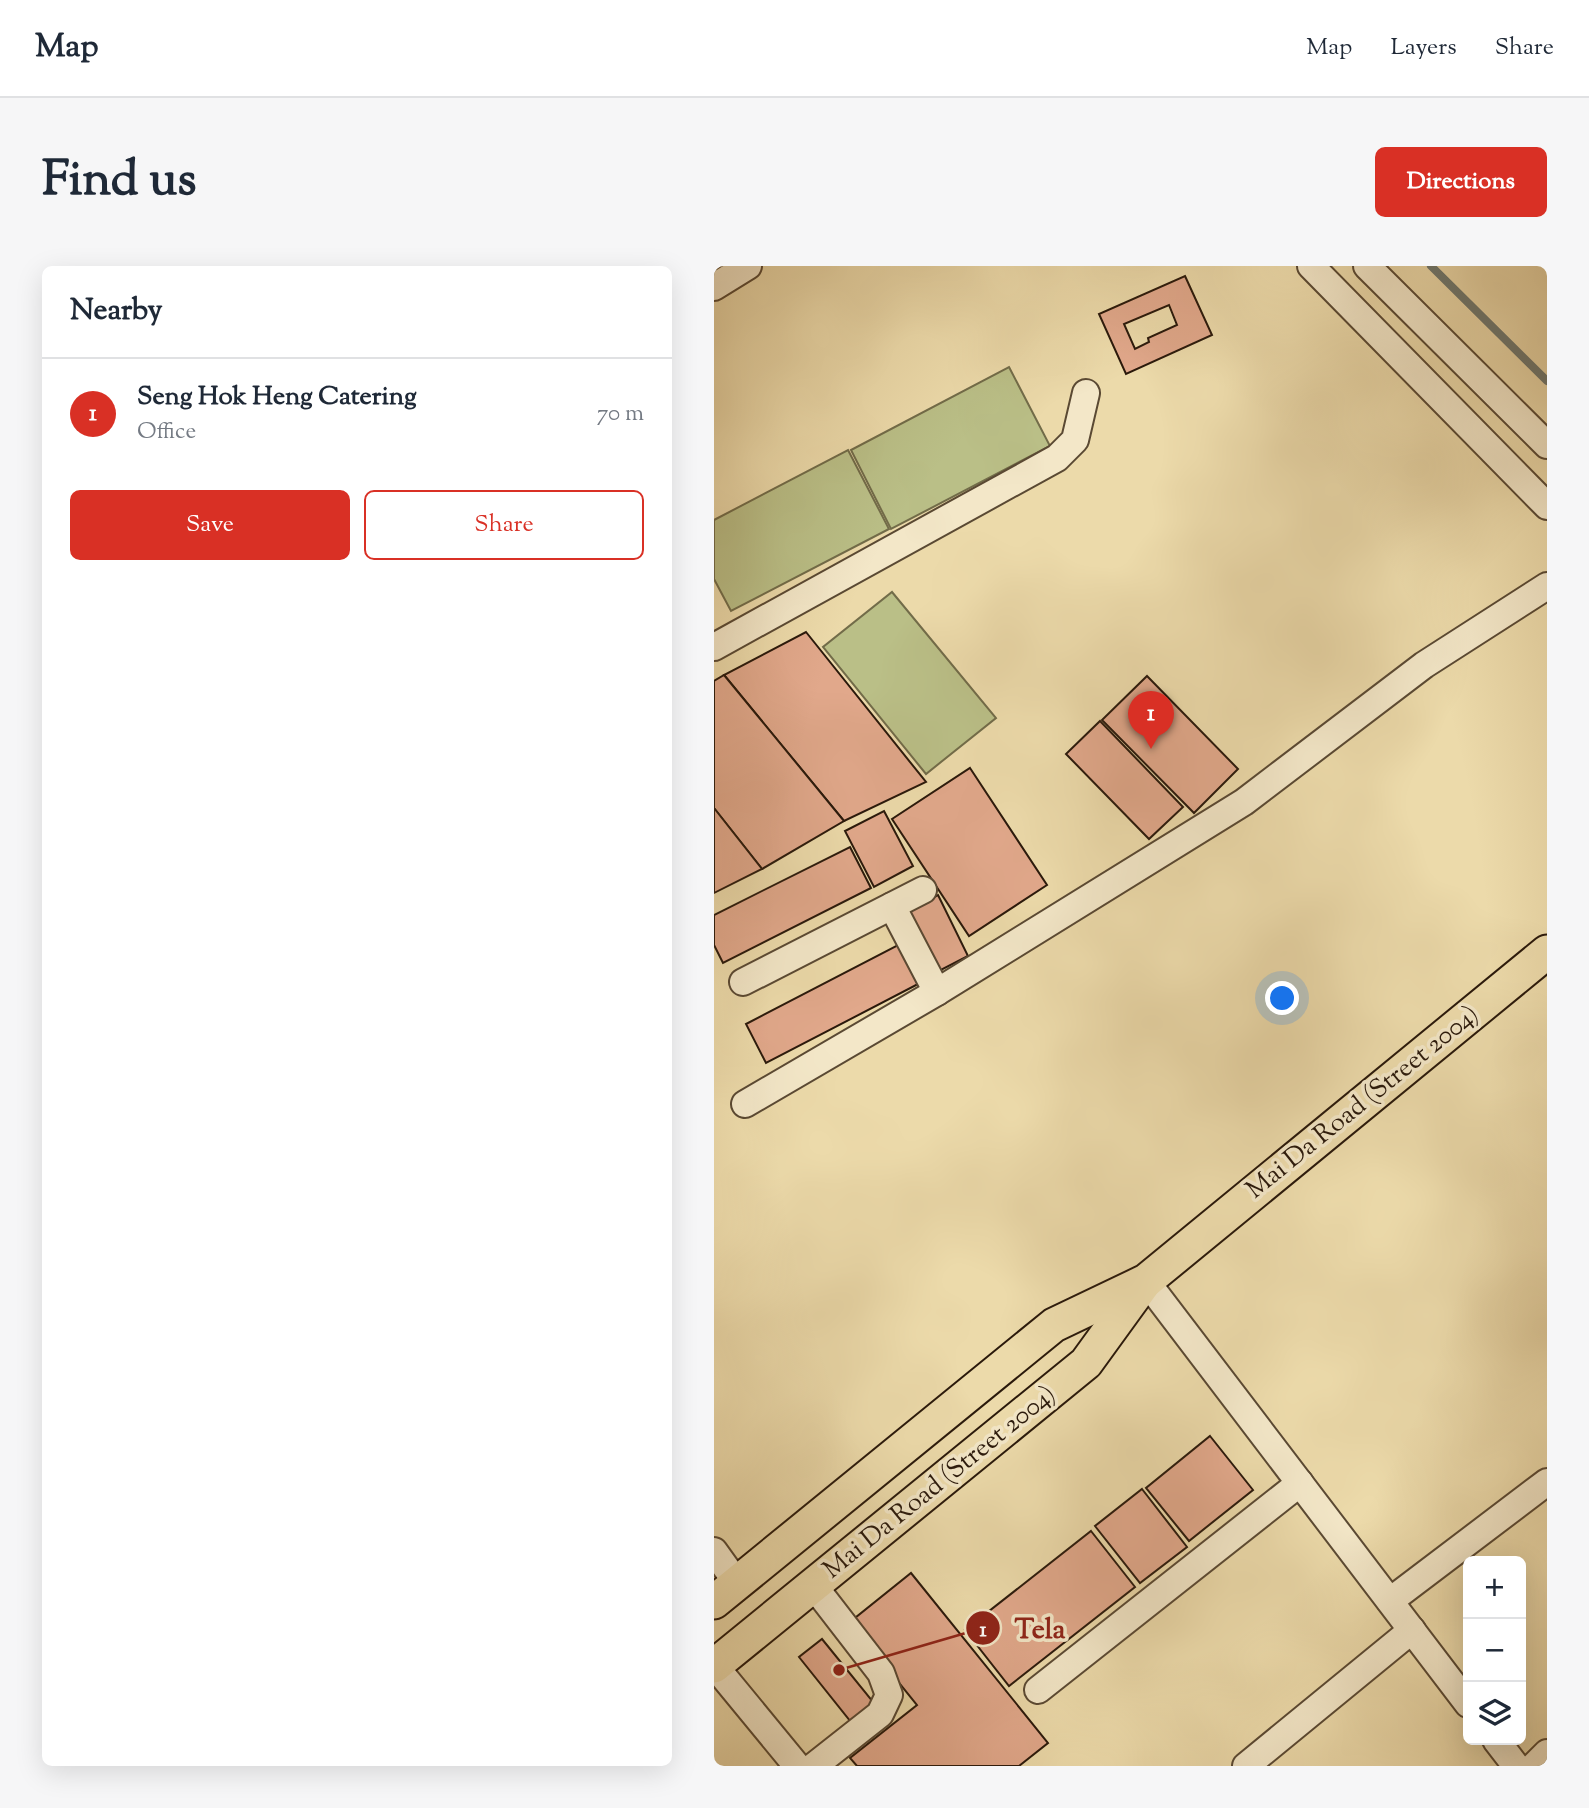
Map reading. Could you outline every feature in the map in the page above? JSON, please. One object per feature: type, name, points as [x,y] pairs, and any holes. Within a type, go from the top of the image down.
[{"type":"main road","name":"Mai Da Road (Street 2004)","points":[[726,1592],[1054,1325],[1146,1281],[1547,952]]},
{"type":"main road","name":"Mai Da Road (Street 2004)","points":[[714,1665],[1086,1363],[1146,1281]]},
{"type":"street","points":[[1311,266],[1547,506]]},
{"type":"street","points":[[1367,266],[1547,445]]},
{"type":"street","points":[[714,647],[1058,458],[1075,440],[1086,393]]},
{"type":"street","points":[[745,1104],[937,992],[1244,802],[1424,665],[1547,586]]},
{"type":"street","points":[[743,982],[923,890]]},
{"type":"street","points":[[892,906],[937,992]]},
{"type":"street","points":[[1146,1281],[1463,1697]]},
{"type":"street","points":[[1390,1601],[1547,1482]]},
{"type":"street","points":[[1038,1690],[1300,1483]]},
{"type":"street","points":[[714,1551],[726,1592]]},
{"type":"street","points":[[813,1585],[881,1673],[889,1695],[880,1714],[814,1766]]},
{"type":"street","points":[[1246,1766],[1412,1630]]},
{"type":"street","points":[[714,1665],[797,1766]]},
{"type":"street","points":[[1500,1745],[1516,1766]]},
{"type":"street","points":[[1534,1766],[1547,1752]]},
{"type":"green space","points":[[1009,367],[1050,446],[891,529],[851,450]]},
{"type":"green space","points":[[848,450],[889,529],[731,611],[714,579],[714,520]]},
{"type":"green space","points":[[892,592],[996,718],[926,774],[823,647]]},
{"type":"building","points":[[1185,276],[1212,335],[1126,374],[1099,314]],"holes":[[[1169,305],[1177,325],[1148,338],[1149,342],[1135,349],[1124,324]]]},
{"type":"building","points":[[806,632],[926,782],[844,821],[724,675]]},
{"type":"building","points":[[724,675],[844,821],[762,869],[714,808],[714,681]]},
{"type":"building","points":[[1147,676],[1238,769],[1194,813],[1102,720]]},
{"type":"building","points":[[1100,721],[1183,807],[1149,839],[1066,754]]},
{"type":"building","points":[[970,768],[1047,885],[969,936],[892,819]]},
{"type":"building","points":[[714,808],[762,869],[714,893]]},
{"type":"building","points":[[884,811],[913,866],[874,887],[845,831]]},
{"type":"building","points":[[850,847],[871,888],[723,963],[714,945],[714,915]]},
{"type":"building","points":[[938,895],[968,956],[937,972],[907,911]]},
{"type":"building","points":[[900,944],[920,983],[766,1063],[746,1024]]},
{"type":"building","points":[[1210,1436],[1253,1490],[1189,1541],[1146,1488]]},
{"type":"building","points":[[1142,1489],[1187,1547],[1140,1583],[1095,1526]]},
{"type":"building","points":[[1091,1531],[1135,1587],[1009,1686],[965,1630]]},
{"type":"building","points":[[911,1573],[1048,1743],[1019,1766],[857,1766],[850,1758],[917,1705],[850,1622]]},
{"type":"building","points":[[822,1639],[878,1708],[855,1727],[799,1657]]},
{"type":"waterway","points":[[1431,266],[1547,381]]},
{"type":"place","name":"Seng Hok Heng Catering","points":[[1151,749]]},
{"type":"place","name":"Tela","points":[[839,1670]]}]
